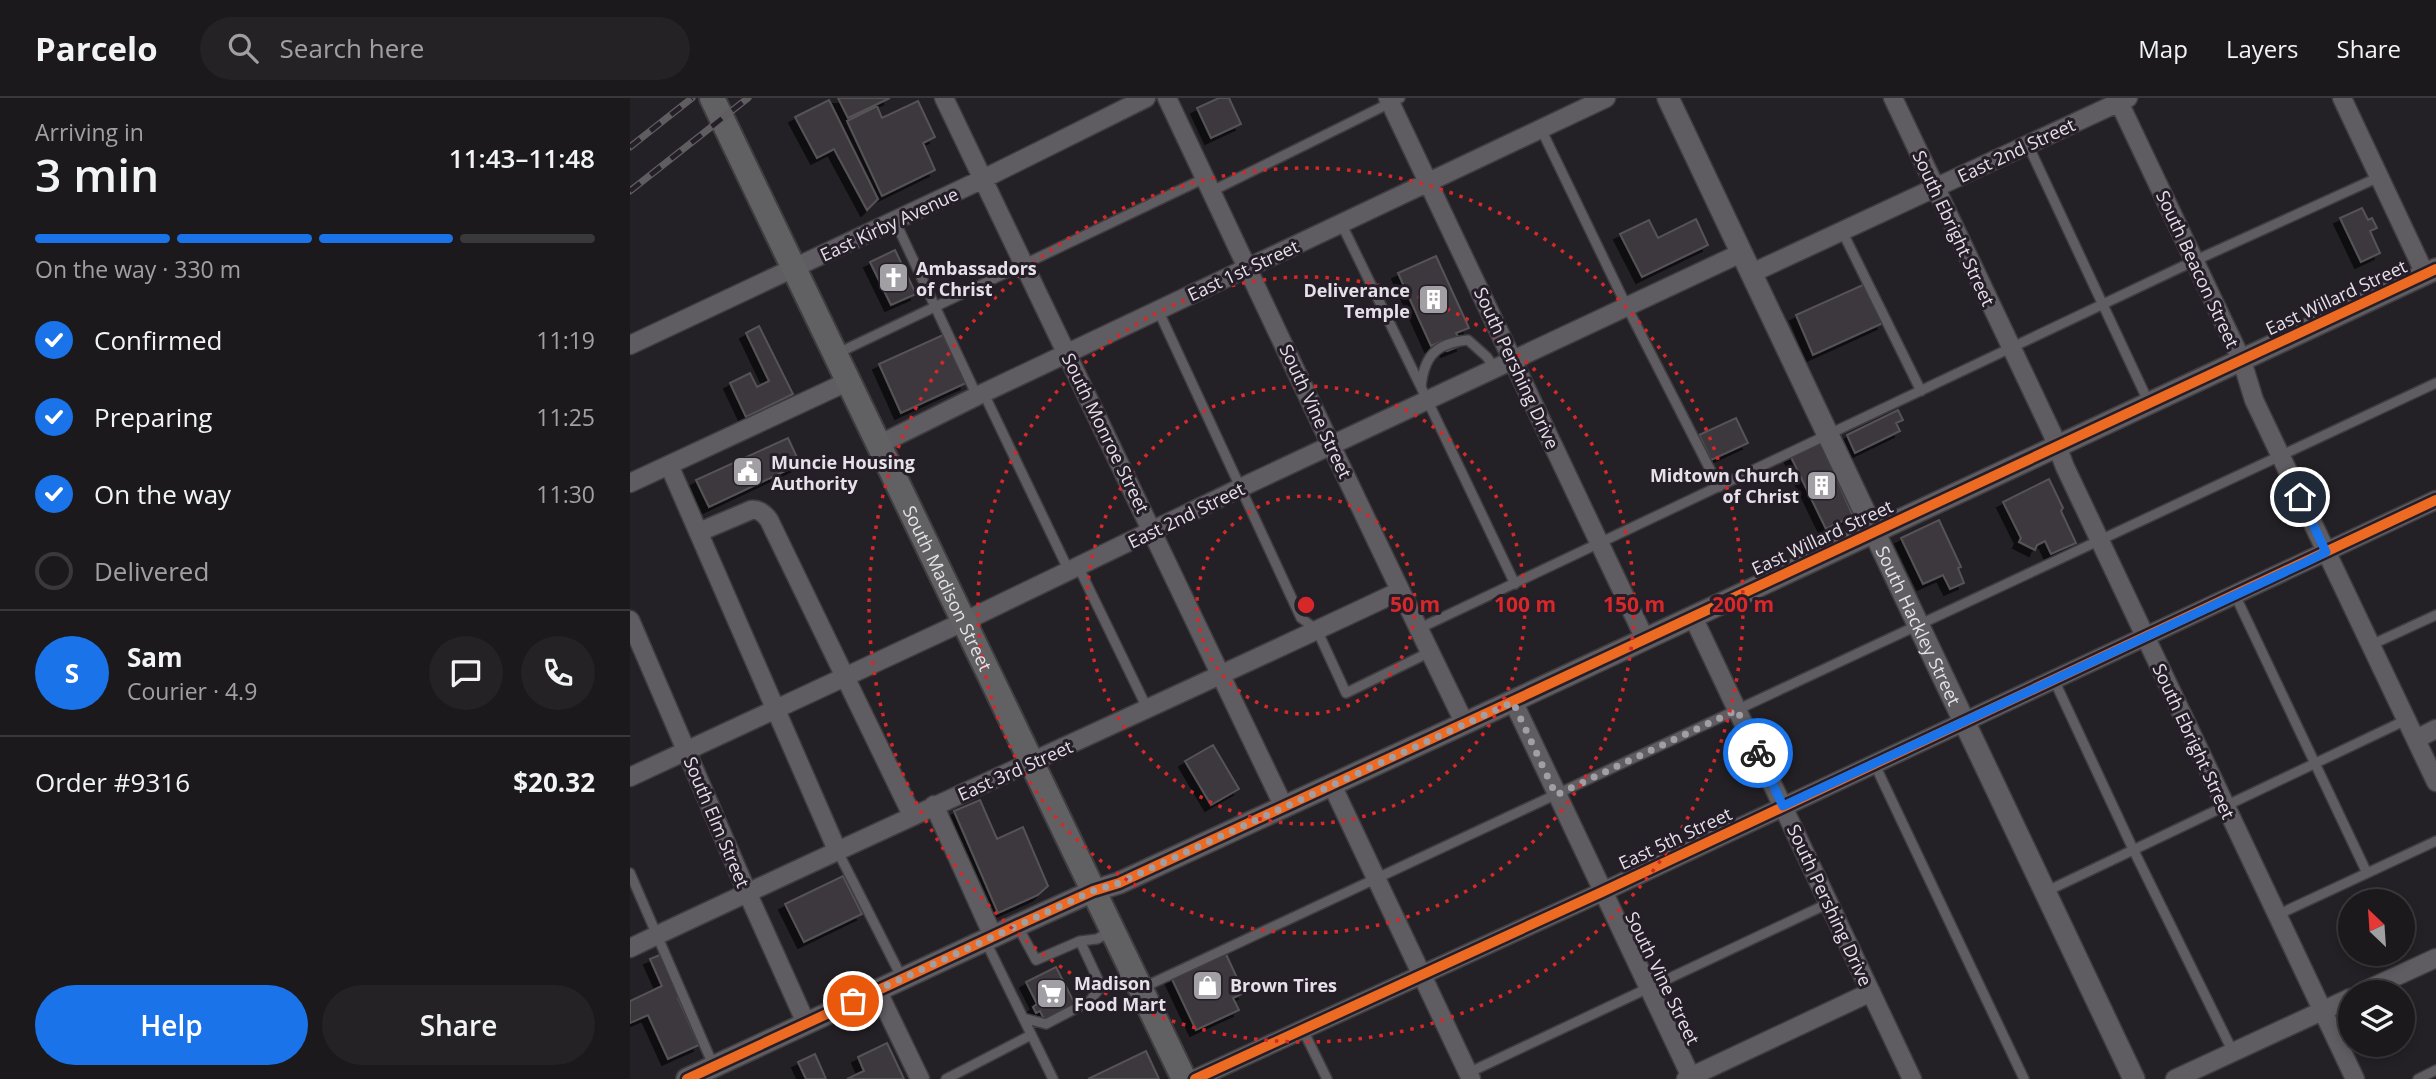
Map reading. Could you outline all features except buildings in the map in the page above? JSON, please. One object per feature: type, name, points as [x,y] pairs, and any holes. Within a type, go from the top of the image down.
[{"type":"main road","name":"South Madison Street","points":[[712,98],[1184,1079]]},
{"type":"street","name":"South Monroe Street","points":[[944,98],[1284,807]]},
{"type":"street","name":"East Kirby Avenue","points":[[630,345],[983,179],[1146,98]]},
{"type":"street","name":"South Vine Street","points":[[1167,98],[1465,724]]},
{"type":"street","name":"East 1st Street","points":[[880,444],[1606,98]]},
{"type":"street","name":"South Hackley Street","points":[[1668,98],[2134,1079]]},
{"type":"street","points":[[2342,98],[2379,177],[2430,272]]},
{"type":"street","name":"South Pershing Drive","points":[[1393,99],[1428,182],[1645,639]]},
{"type":"street","name":"South Ebright Street","points":[[1895,99],[2100,542],[2355,1079]]},
{"type":"street","name":"East 2nd Street","points":[[1752,273],[2122,99]]},
{"type":"street","name":"South Beacon Street","points":[[2122,99],[2242,361],[2254,400],[2436,782]]},
{"type":"street","name":"East 2nd Street","points":[[630,777],[1333,446],[1424,394],[1495,369],[1741,253]]},
{"type":"street","name":"East Willard Street","points":[[689,1079],[989,938],[1093,891],[1119,883],[1513,702],[2430,272]]},
{"type":"street","points":[[630,483],[849,381]]},
{"type":"street","points":[[669,465],[837,850]]},
{"type":"street","name":"East 5th Street","points":[[1195,1079],[1602,892],[2436,500]]},
{"type":"street","points":[[699,533],[756,509],[769,520],[912,815]]},
{"type":"street","name":"East 3rd Street","points":[[630,948],[1400,591]]},
{"type":"street","name":"South Pershing Drive","points":[[1693,617],[1912,1079]]},
{"type":"street","name":"South Elm Street","points":[[630,620],[806,1023]]},
{"type":"street","name":"South Vine Street","points":[[1513,702],[1690,1078]]},
{"type":"street","points":[[2416,739],[2436,730]]},
{"type":"street","points":[[1332,785],[1469,1076]]},
{"type":"street","points":[[934,805],[989,938]]},
{"type":"street","points":[[2388,980],[2436,958]]},
{"type":"street","points":[[877,990],[919,1079]]},
{"type":"street","points":[[1690,1078],[1871,992]]},
{"type":"street","points":[[2175,1079],[2338,1004]]},
{"type":"lane","points":[[836,354],[1393,99]]},
{"type":"lane","points":[[1541,129],[1627,307],[1719,487]]},
{"type":"lane","points":[[2028,145],[2149,404]]},
{"type":"lane","points":[[1418,629],[2194,261],[2379,177]]},
{"type":"lane","points":[[895,221],[934,308],[1148,710]]},
{"type":"lane","points":[[1341,223],[1515,584]]},
{"type":"lane","points":[[1842,231],[1921,391]]},
{"type":"lane","points":[[1158,310],[1301,618],[1317,630],[1346,693],[1430,652]]},
{"type":"lane","points":[[1424,394],[1425,361],[1455,341],[1468,340],[1495,369]]},
{"type":"lane","points":[[1023,1018],[1046,1024],[1090,1001],[1101,986],[1137,981],[1377,879],[2436,383]]},
{"type":"lane","points":[[2235,595],[2367,873]]},
{"type":"lane","points":[[2371,645],[2436,615]]},
{"type":"lane","points":[[2054,680],[2233,1052]]},
{"type":"lane","points":[[2045,892],[2406,720]]},
{"type":"lane","points":[[1874,763],[2024,1079]]},
{"type":"lane","points":[[2277,915],[2436,841]]},
{"type":"lane","points":[[837,850],[902,978]]},
{"type":"lane","points":[[630,873],[714,1067]]},
{"type":"lane","points":[[1469,1076],[1648,987],[1829,903]]},
{"type":"lane","points":[[1018,925],[1036,960],[1080,941],[1097,939],[1113,930]]},
{"type":"lane","points":[[989,938],[1023,1018],[1053,1079]]},
{"type":"lane","points":[[1080,941],[1101,986]]},
{"type":"lane","points":[[1303,1028],[1327,1079]]},
{"type":"lane","points":[[946,1079],[1031,1035]]},
{"type":"lane","points":[[2418,1079],[2436,1070]]},
{"type":"railway","points":[[630,147],[692,98]]},
{"type":"railway","points":[[630,191],[748,98]]},
{"type":"cycle path","points":[[687,1079],[1018,925],[1093,891],[1119,883],[1513,701],[2436,269]]},
{"type":"cycle path","points":[[1195,1079],[1602,892],[2436,500]]},
{"type":"way so far","points":[[853,1001],[1093,891],[1119,883],[1513,702],[1556,795],[1737,710],[1758,753]]},
{"type":"place","name":"Ambassadors of Christ","points":[[893,278]]},
{"type":"place","name":"Deliverance Temple","points":[[1433,300]]},
{"type":"place","name":"Muncie Housing Authority","points":[[748,472]]},
{"type":"place","name":"Midtown Church of Christ","points":[[1822,485]]},
{"type":"place","name":"Brown Tires","points":[[1207,985]]},
{"type":"place","name":"Madison Food Mart","points":[[1051,993]]},
{"type":"route","points":[[1758,753],[1783,806],[2304,563],[2326,552],[2300,497]]}]
